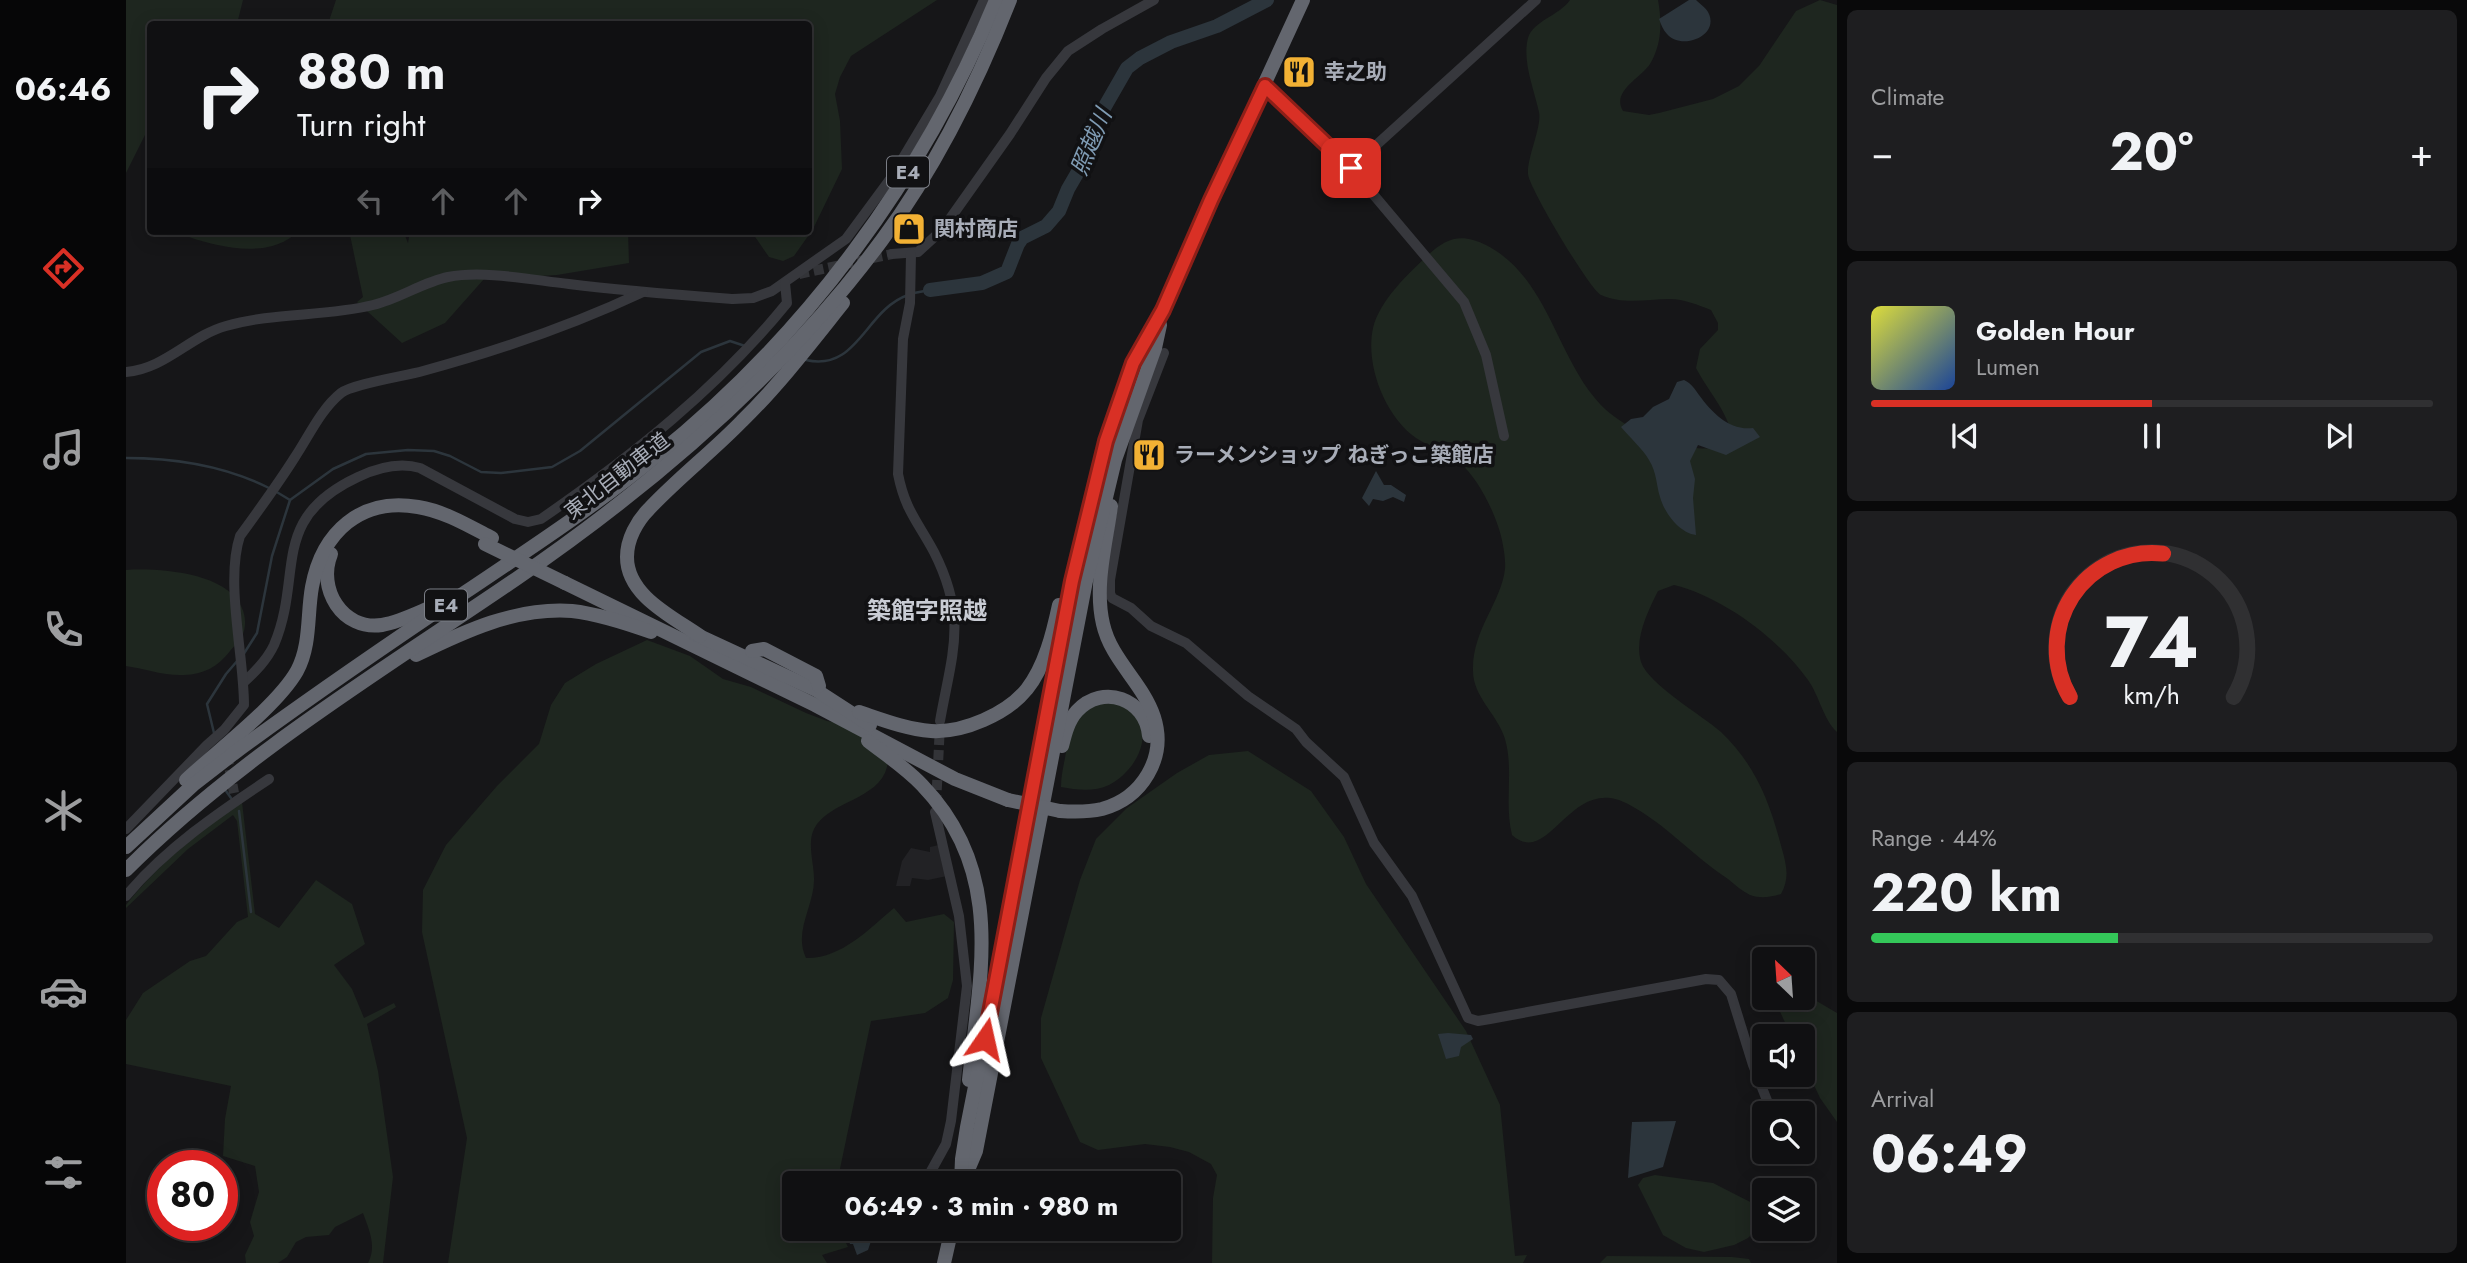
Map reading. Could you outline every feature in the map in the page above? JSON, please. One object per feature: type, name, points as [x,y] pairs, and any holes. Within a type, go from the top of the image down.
[{"type":"highway","name":"東北自動車道","points":[[126,846],[192,785],[233,754],[553,533],[656,457],[762,358],[853,253],[908,173],[951,97],[996,0]]},
{"type":"highway","name":"E4","points":[[784,365],[846,299],[886,241],[964,104],[1010,0]]},
{"type":"highway","points":[[967,1171],[976,1151],[1086,582],[1115,460],[1132,404],[1155,348],[1163,310],[1303,0]]},
{"type":"highway","name":"東北自動車道","points":[[126,870],[162,833],[206,795],[612,509],[784,365]]},
{"type":"highway","points":[[699,643],[640,590],[631,574],[627,557],[632,532],[648,510],[736,428],[784,365]]},
{"type":"highway","points":[[126,846],[179,786],[280,694],[297,670],[306,643],[312,587],[319,559],[331,536],[348,521],[366,511],[391,505],[417,507],[447,516],[489,541],[699,643],[751,675],[907,728],[944,730],[980,723],[1026,691],[1040,666],[1053,634],[1089,480],[1106,441],[1132,404]]},
{"type":"highway","points":[[962,1171],[967,1127],[1052,697],[1072,581],[1106,441]]},
{"type":"highway","points":[[334,703],[416,655],[492,621],[517,615],[573,611],[699,643],[752,652],[956,779],[1060,807],[1101,809],[1118,803],[1142,786],[1156,757],[1158,737],[1154,718],[1144,696],[1121,664],[1103,625],[1100,596],[1114,490],[1115,460]]},
{"type":"highway","points":[[467,591],[400,620],[379,625],[366,624],[353,620],[335,604],[328,592],[327,570],[334,548],[347,533],[364,521],[386,514],[424,517],[489,541]]},
{"type":"highway","points":[[735,651],[832,704],[923,786],[951,822],[972,867],[980,904],[983,942],[967,1102],[967,1127]]},
{"type":"highway","points":[[1046,785],[1056,769],[1066,728],[1076,712],[1087,703],[1099,697],[1116,696],[1130,702],[1139,711],[1149,733],[1148,747],[1145,761],[1134,780],[1107,798],[1060,807]]},
{"type":"highway","points":[[944,1263],[949,1241]]},
{"type":"street","points":[[126,372],[139,371],[172,357],[197,339],[223,326],[254,320],[340,312],[375,305],[446,277],[473,274],[733,299],[753,298],[772,291],[846,239],[891,178],[940,96],[984,0]]},
{"type":"street","points":[[892,254],[911,254],[924,247],[942,230],[1046,78],[1068,51],[1154,0]]},
{"type":"street","points":[[1351,168],[1536,0]]},
{"type":"street","points":[[1265,86],[1351,168],[1464,302],[1486,355],[1504,436]]},
{"type":"street","points":[[911,254],[898,474],[909,512],[943,573],[955,617],[956,638],[940,721]]},
{"type":"street","points":[[244,682],[267,657],[279,630],[298,531],[311,511],[338,488],[379,469],[406,465],[420,468],[495,511],[515,519],[528,522],[541,519],[632,453],[743,355],[787,303],[785,283]]},
{"type":"street","points":[[126,829],[220,737],[244,705],[235,580],[237,545],[240,536],[325,410],[341,393],[351,387],[424,371],[550,331],[643,292]]},
{"type":"street","points":[[1164,353],[1132,404],[1130,459],[1110,580],[1112,598],[1131,608],[1152,626],[1181,640],[1248,696],[1296,729],[1306,742],[1344,776],[1374,843],[1412,896],[1468,1018],[1478,1021],[1633,995],[1706,979],[1719,980],[1726,985],[1737,1007],[1753,1065],[1767,1101]]},
{"type":"street","points":[[126,896],[140,878],[237,796],[269,779]]},
{"type":"street","points":[[931,1171],[946,1144],[951,1121],[967,986],[958,916],[935,812]]},
{"type":"shaded area","points":[[126,0],[243,0],[238,21],[147,21],[147,132],[126,173]]},
{"type":"shaded area","points":[[336,0],[937,0],[851,56],[835,94],[840,121],[842,169],[812,230],[812,21],[329,21]]},
{"type":"shaded area","points":[[1570,0],[1658,0],[1660,25],[1657,49],[1650,64],[1624,91],[1620,104],[1623,111],[1649,115],[1713,99],[1739,86],[1759,66],[1796,11],[1820,0],[1837,5],[1837,732],[1808,680],[1782,650],[1749,622],[1712,599],[1674,585],[1658,591],[1643,625],[1639,644],[1641,662],[1646,671],[1665,690],[1721,732],[1758,780],[1774,822],[1786,866],[1786,880],[1781,894],[1773,896],[1750,895],[1642,812],[1608,798],[1591,801],[1576,809],[1538,840],[1526,842],[1512,835],[1508,751],[1502,730],[1477,689],[1473,671],[1477,643],[1498,594],[1505,569],[1499,531],[1487,500],[1471,475],[1454,458],[1416,438],[1405,428],[1387,403],[1375,373],[1371,342],[1373,328],[1388,298],[1435,249],[1448,241],[1469,239],[1486,245],[1506,258],[1522,275],[1548,314],[1581,378],[1601,405],[1617,419],[1656,439],[1690,447],[1714,447],[1732,434],[1721,408],[1696,368],[1700,349],[1718,330],[1718,323],[1711,310],[1675,299],[1626,301],[1601,295],[1573,258],[1531,183],[1528,167],[1537,134],[1539,112],[1526,56],[1528,38],[1535,27]]},
{"type":"shaded area","points":[[1689,0],[1696,0],[1707,10],[1711,21],[1709,28],[1704,34],[1690,41],[1673,39],[1662,27],[1659,19]]},
{"type":"shaded area","points":[[188,235],[293,235],[274,245],[246,249],[216,245]]},
{"type":"shaded area","points":[[350,235],[405,235],[408,243],[409,235],[628,235],[629,263],[557,275],[484,279],[445,323],[402,343],[357,302],[363,297]]},
{"type":"shaded area","points":[[754,235],[809,235],[794,256],[783,261],[769,257]]},
{"type":"shaded area","points":[[1684,380],[1693,386],[1722,419],[1737,427],[1753,428],[1760,437],[1726,455],[1698,445],[1690,461],[1695,479],[1693,498],[1696,535],[1678,526],[1669,515],[1660,497],[1652,465],[1621,427],[1631,419],[1643,417],[1653,407],[1669,399],[1677,382]]},
{"type":"shaded area","points":[[1376,471],[1384,485],[1391,485],[1406,495],[1404,502],[1393,497],[1383,501],[1373,499],[1369,506],[1362,498]]},
{"type":"shaded area","points":[[126,570],[171,571],[219,585],[231,593],[242,607],[245,622],[242,636],[221,661],[198,673],[169,674],[126,666]]},
{"type":"shaded area","points":[[647,640],[690,656],[723,679],[751,687],[806,713],[827,721],[864,728],[888,751],[887,767],[874,787],[830,812],[814,829],[811,847],[813,888],[802,938],[806,958],[831,954],[843,948],[894,908],[906,922],[944,914],[954,922],[953,980],[948,998],[925,1013],[871,1021],[840,1171],[782,1171],[782,1241],[845,1241],[848,1247],[822,1255],[827,1263],[448,1263],[467,1138],[422,932],[423,890],[446,845],[497,786],[539,744],[551,705],[565,683],[596,664]]},
{"type":"shaded area","points":[[1115,701],[1131,712],[1140,723],[1142,743],[1139,754],[1126,772],[1109,785],[1085,790],[1061,787],[1067,746],[1079,719],[1093,707]]},
{"type":"shaded area","points":[[1248,751],[1311,791],[1344,837],[1366,884],[1466,1031],[1500,1105],[1515,1256],[1527,1255],[1523,1263],[1212,1263],[1213,1198],[1217,1175],[1211,1164],[1189,1152],[1170,1147],[1145,1144],[1098,1150],[1080,1142],[1041,1058],[1041,1018],[1080,880],[1096,839],[1127,808],[1177,773],[1209,755]]},
{"type":"shaded area","points":[[242,802],[255,914],[279,928],[316,880],[352,904],[365,944],[334,965],[352,989],[364,1018],[394,1003],[396,1007],[367,1024],[378,1071],[393,1177],[383,1263],[368,1263],[372,1244],[363,1213],[335,1227],[329,1235],[306,1237],[296,1242],[287,1257],[278,1263],[246,1263],[245,1255],[254,1236],[250,1222],[259,1192],[255,1166],[238,1161],[238,1150],[223,1150],[231,1086],[126,1064],[126,1020],[143,993],[190,961],[206,956],[237,922],[248,917],[237,821],[233,815],[188,849],[126,908],[152,875],[210,825]]},
{"type":"shaded area","points":[[939,845],[947,876],[928,880],[912,878],[910,886],[896,886],[902,861],[911,848],[930,852],[930,847]]},
{"type":"shaded area","points":[[1815,1000],[1837,1013],[1837,1122],[1815,1087],[1815,1024],[1786,1024],[1779,1010],[1815,1010]]},
{"type":"shaded area","points":[[1438,1034],[1471,1035],[1473,1039],[1461,1047],[1459,1056],[1446,1059]]},
{"type":"shaded area","points":[[1676,1121],[1663,1167],[1628,1178],[1632,1122]]},
{"type":"shaded area","points":[[1655,1175],[1713,1183],[1752,1203],[1752,1234],[1734,1245],[1704,1252],[1686,1248],[1663,1235],[1638,1185],[1643,1178]]},
{"type":"shaded area","points":[[849,1241],[871,1241],[868,1250],[857,1255],[853,1244]]},
{"type":"shaded area","points":[[1607,1256],[1732,1257],[1749,1259],[1751,1263],[1600,1263]]},
{"type":"waterway","name":"照越川","points":[[930,290],[982,283],[1007,272],[1022,238],[1046,226],[1059,211],[1086,158],[1096,122],[1127,68],[1171,42],[1217,26],[1267,0]]},
{"type":"waterway","points":[[914,293],[930,290]]},
{"type":"waterway","points":[[806,360],[824,361],[838,357],[850,349],[881,313],[908,295]]},
{"type":"waterway","points":[[243,655],[257,633],[272,556],[290,500],[333,469],[366,454],[408,450],[434,451],[481,472],[501,473],[552,467],[580,451],[701,352],[730,341],[745,346]]},
{"type":"waterway","points":[[126,458],[199,465],[235,474],[269,488]]},
{"type":"waterway","points":[[275,491],[290,500]]},
{"type":"waterway","points":[[214,733],[207,704],[238,660]]},
{"type":"waterway","points":[[226,791],[231,798]]},
{"type":"waterway","points":[[239,811],[251,912]]},
{"type":"tunnel","points":[[799,274],[892,254]]},
{"type":"tunnel","points":[[936,805],[940,725]]},
{"type":"tunnel","points":[[227,755],[234,793]]},
{"type":"place","name":"幸之助","points":[[1299,72]]},
{"type":"place","name":"関村商店","points":[[909,229]]},
{"type":"place","name":"ラーメンショップ ねぎっこ築館店","points":[[1149,455]]},
{"type":"district","name":"築館字照越","points":[[927,611]]},
{"type":"route","points":[[985,1039],[1057,672],[1072,581],[1106,441],[1133,363],[1163,310],[1265,86],[1351,168]]}]
